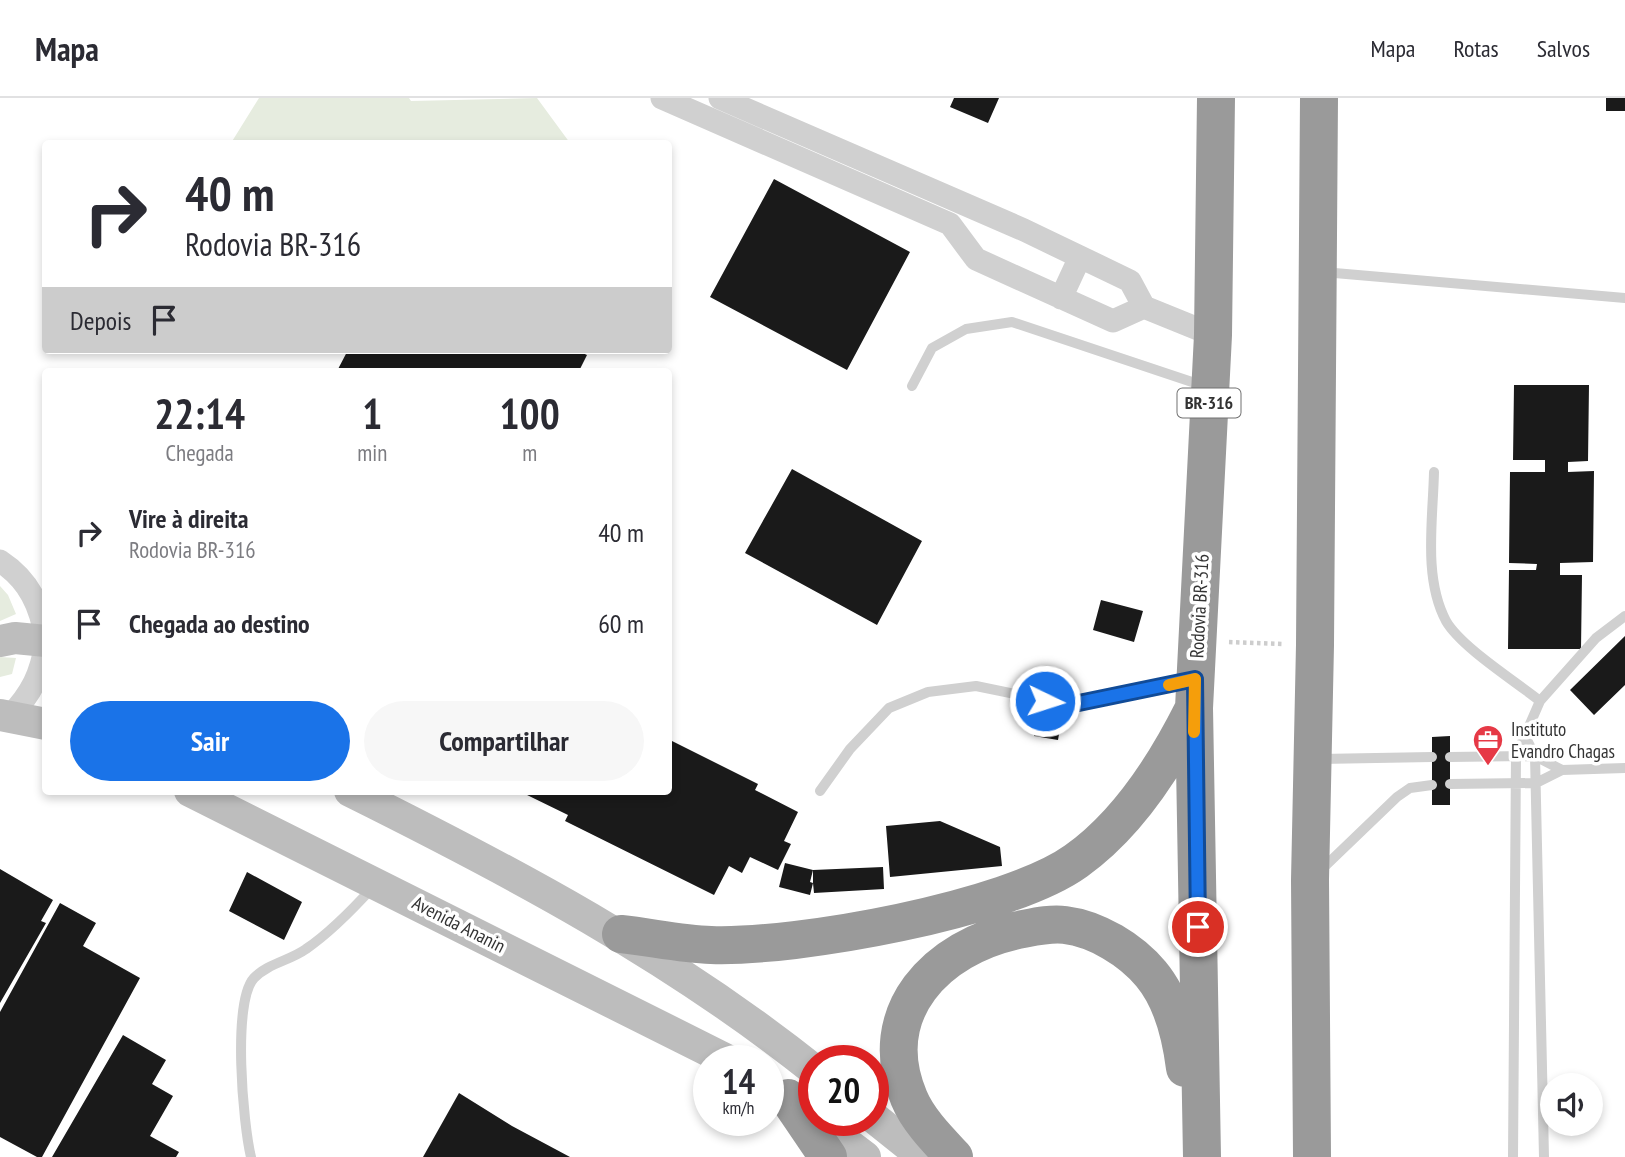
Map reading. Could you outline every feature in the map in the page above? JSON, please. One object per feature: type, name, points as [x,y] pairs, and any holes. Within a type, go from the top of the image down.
[{"type":"highway","name":"Rodovia BR-316","points":[[1202,1151],[1194,694],[1213,335],[1216,98]]},
{"type":"highway","points":[[1312,1157],[1310,880],[1315,645],[1319,98]]},
{"type":"highway","points":[[621,934],[711,945],[810,939],[921,916],[1019,891],[1076,861],[1110,830],[1150,784],[1173,750],[1194,694]]},
{"type":"highway","points":[[954,1157],[909,1099],[898,1040],[909,1005],[922,981],[963,949],[1000,934],[1041,925],[1063,925],[1091,932],[1135,957],[1153,976],[1180,1032],[1202,1151]]},
{"type":"highway","points":[[797,1106],[828,1157]]},
{"type":"main road","points":[[0,641],[15,638],[42,641]]},
{"type":"main road","points":[[5,715],[42,723]]},
{"type":"main road","name":"Avenida Ananin","points":[[198,795],[697,1045]]},
{"type":"main road","points":[[358,795],[466,849],[621,934],[760,1028],[798,1058]]},
{"type":"main road","points":[[797,1106],[865,1157]]},
{"type":"main road","points":[[889,1130],[923,1157]]},
{"type":"street","points":[[662,98],[955,213],[1080,257],[1130,281],[1144,307],[1213,335]]},
{"type":"street","points":[[720,98],[955,213],[976,259],[1112,321],[1144,307]]},
{"type":"street","points":[[1061,298],[1080,257]]},
{"type":"street","points":[[0,561],[13,569],[31,589],[42,614]]},
{"type":"street","points":[[5,715],[29,696],[42,664]]},
{"type":"lane","points":[[1317,272],[1625,298]]},
{"type":"lane","points":[[912,386],[932,348],[966,329],[1012,322],[1210,388]]},
{"type":"lane","points":[[1434,472],[1432,575],[1446,622],[1473,650],[1540,701]]},
{"type":"lane","points":[[1513,1157],[1516,756],[1540,701],[1596,638],[1625,616]]},
{"type":"lane","points":[[820,791],[850,749],[889,708],[928,692],[976,686],[1069,705],[1194,694]]},
{"type":"lane","points":[[1525,736],[1535,756],[1544,1157]]},
{"type":"lane","points":[[1450,757],[1535,756],[1562,770]]},
{"type":"lane","points":[[1312,759],[1432,757]]},
{"type":"lane","points":[[1450,784],[1536,783],[1562,770],[1625,768]]},
{"type":"lane","points":[[1310,880],[1397,797],[1410,788],[1432,785]]},
{"type":"lane","points":[[251,1157],[241,1046],[241,1011],[246,990],[256,976],[306,949],[353,909],[377,883]]},
{"type":"path","points":[[1198,641],[1315,645]]},
{"type":"shaded area","points":[[259,98],[409,98],[411,101],[537,98],[568,140],[233,140]]},
{"type":"shaded area","points":[[0,586],[8,595],[16,614],[0,621]]},
{"type":"shaded area","points":[[0,657],[16,658],[12,674],[0,677]]},
{"type":"building","points":[[954,98],[999,98],[988,123],[950,107]]},
{"type":"building","points":[[1606,98],[1625,98],[1625,111],[1606,111]]},
{"type":"building","points":[[774,179],[910,252],[847,370],[710,297]]},
{"type":"building","points":[[346,354],[587,355],[580,368],[339,368]]},
{"type":"building","points":[[1514,385],[1589,385],[1588,461],[1568,462],[1568,472],[1594,471],[1593,562],[1560,563],[1560,575],[1582,575],[1581,649],[1508,649],[1509,570],[1536,570],[1537,564],[1509,563],[1510,472],[1545,472],[1545,460],[1513,460]]},
{"type":"building","points":[[792,469],[922,541],[877,625],[745,553]]},
{"type":"building","points":[[1101,600],[1143,611],[1134,642],[1093,630]]},
{"type":"building","points":[[1625,636],[1625,685],[1594,715],[1570,690]]},
{"type":"building","points":[[1042,688],[1066,692],[1058,740],[1034,736]]},
{"type":"building","points":[[1450,736],[1450,805],[1432,805],[1432,737]]},
{"type":"building","points":[[672,741],[758,784],[755,790],[798,812],[784,841],[791,844],[778,870],[750,857],[742,873],[729,866],[714,895],[565,821],[568,815],[527,795],[672,795]]},
{"type":"building","points":[[940,821],[1000,847],[1002,866],[890,877],[886,826]]},
{"type":"building","points":[[785,863],[813,870],[810,895],[779,887]]},
{"type":"building","points":[[883,867],[884,889],[814,893],[813,870]]},
{"type":"building","points":[[0,869],[53,900],[41,921],[46,923],[0,1003]]},
{"type":"building","points":[[247,872],[302,902],[284,940],[229,911]]},
{"type":"building","points":[[60,903],[96,923],[83,946],[140,978],[42,1157],[37,1157],[0,1137],[0,1012]]},
{"type":"building","points":[[123,1035],[166,1060],[152,1084],[173,1096],[150,1136],[179,1152],[176,1157],[52,1157]]},
{"type":"building","points":[[459,1093],[512,1126],[570,1157],[423,1157]]},
{"type":"slow traffic","points":[[1169,685],[1195,679],[1194,732]]},
{"type":"place","name":"Instituto Evandro Chagas","points":[[1488,767]]},
{"type":"route","points":[[1045,701],[1069,705],[1195,679],[1198,927]]}]
